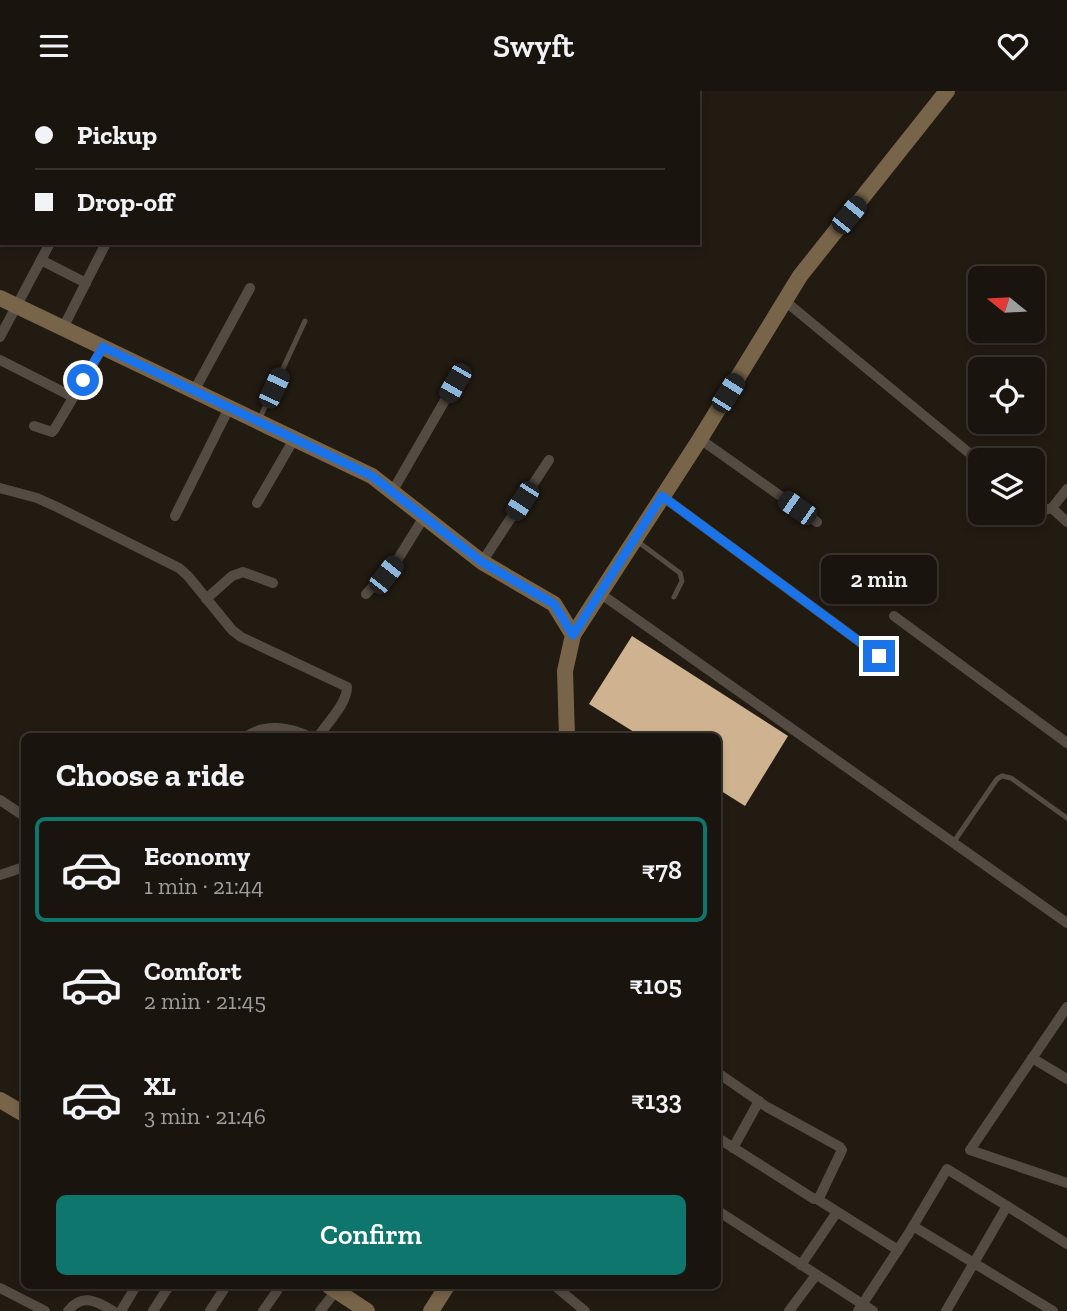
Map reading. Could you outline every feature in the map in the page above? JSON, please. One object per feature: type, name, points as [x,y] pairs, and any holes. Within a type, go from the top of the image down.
[{"type":"main road","points":[[567,733],[565,671],[573,635],[700,439],[800,276],[947,91]]},
{"type":"main road","points":[[0,298],[372,476],[482,562],[554,604],[573,635]]},
{"type":"main road","points":[[0,1100],[21,1112]]},
{"type":"main road","points":[[332,1289],[367,1311]]},
{"type":"main road","points":[[431,1311],[445,1289]]},
{"type":"street","points":[[0,337],[49,245]]},
{"type":"street","points":[[63,328],[105,245]]},
{"type":"street","points":[[41,260],[86,283]]},
{"type":"street","points":[[194,391],[250,288]]},
{"type":"street","points":[[785,300],[968,452]]},
{"type":"street","points":[[34,426],[52,432],[103,347]]},
{"type":"street","points":[[0,360],[73,397]]},
{"type":"street","points":[[392,492],[455,383]]},
{"type":"street","points":[[175,516],[229,408]]},
{"type":"street","points":[[257,503],[294,439]]},
{"type":"street","points":[[700,439],[817,522]]},
{"type":"street","points":[[482,562],[548,460]]},
{"type":"street","points":[[0,488],[37,498],[178,568],[188,576],[232,631],[347,687],[342,703],[321,733]]},
{"type":"street","points":[[1045,510],[1052,508],[1067,489]]},
{"type":"street","points":[[662,496],[879,656]]},
{"type":"street","points":[[1052,508],[1067,522]]},
{"type":"street","points":[[366,594],[398,559],[424,517]]},
{"type":"street","points":[[206,599],[232,576],[243,572],[273,583]]},
{"type":"street","points":[[601,594],[1067,923]]},
{"type":"street","points":[[894,616],[1067,743]]},
{"type":"street","points":[[252,733],[275,727],[299,733]]},
{"type":"street","points":[[0,800],[21,814]]},
{"type":"street","points":[[0,875],[21,868]]},
{"type":"street","points":[[1067,1007],[970,1150],[1067,1183]]},
{"type":"street","points":[[1032,1058],[1067,1079]]},
{"type":"street","points":[[721,1075],[759,1101],[840,1147],[842,1150],[817,1199]]},
{"type":"street","points":[[733,1148],[759,1101]]},
{"type":"street","points":[[721,1140],[811,1199],[817,1199],[898,1250]]},
{"type":"street","points":[[861,1308],[947,1169],[1067,1244]]},
{"type":"street","points":[[946,1311],[1007,1206]]},
{"type":"street","points":[[801,1265],[837,1212]]},
{"type":"street","points":[[721,1213],[861,1308],[873,1311]]},
{"type":"street","points":[[913,1226],[1054,1311]]},
{"type":"street","points":[[789,1311],[816,1275]]},
{"type":"street","points":[[0,1288],[45,1311]]},
{"type":"street","points":[[121,1311],[134,1289]]},
{"type":"street","points":[[153,1311],[167,1289]]},
{"type":"street","points":[[210,1311],[224,1289]]},
{"type":"street","points":[[320,1311],[332,1289]]},
{"type":"street","points":[[559,1289],[585,1311]]},
{"type":"street","points":[[263,1311],[277,1291]]},
{"type":"street","points":[[68,1311],[79,1301],[88,1299],[113,1311]]},
{"type":"lane","points":[[258,422],[305,321]]},
{"type":"lane","points":[[635,540],[680,573],[682,581],[674,597]]},
{"type":"lane","points":[[953,843],[1002,776],[1011,778],[1067,818]]},
{"type":"building","points":[[632,636],[788,736],[745,806],[721,791],[721,733],[636,733],[589,704]]},
{"type":"route","points":[[83,380],[103,347],[372,476],[482,562],[554,604],[573,635],[662,496],[879,656]]}]
